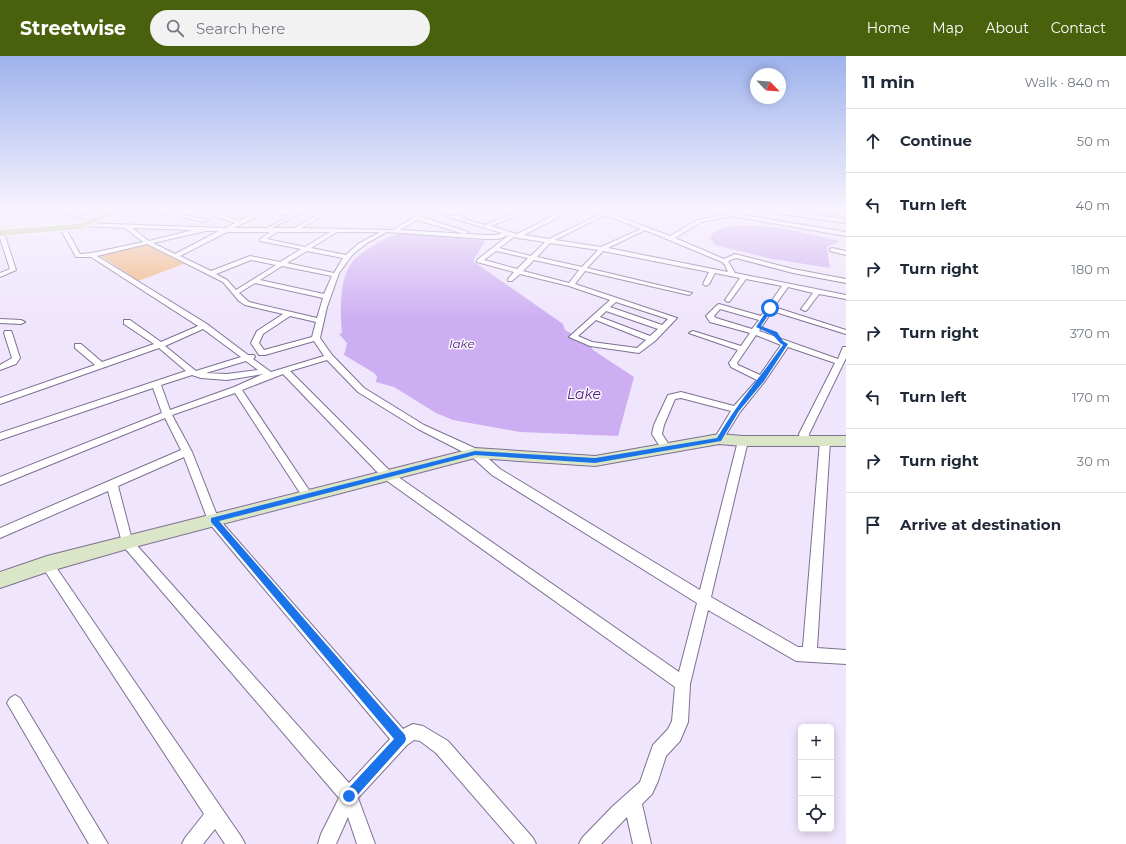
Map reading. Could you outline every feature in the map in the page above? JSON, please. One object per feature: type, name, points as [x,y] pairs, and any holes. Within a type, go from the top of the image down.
[{"type":"street","points":[[0,275],[13,270],[7,247]]},
{"type":"street","points":[[73,247],[78,256],[92,255],[127,247]]},
{"type":"street","points":[[157,247],[227,283],[241,300],[247,304],[318,320]]},
{"type":"street","points":[[175,256],[193,247]]},
{"type":"street","points":[[291,247],[347,257]]},
{"type":"street","points":[[235,293],[310,247]]},
{"type":"street","points":[[360,247],[347,257],[336,275],[318,320],[316,338],[329,357],[361,390],[420,427],[475,453],[496,472],[704,600],[796,654],[809,656],[846,657]]},
{"type":"street","points":[[497,247],[479,261],[571,285],[615,299],[673,318],[639,351],[597,345],[572,336],[615,299]]},
{"type":"street","points":[[510,280],[517,271],[543,247]]},
{"type":"street","points":[[587,247],[704,261],[724,260],[735,256],[793,271],[846,281]]},
{"type":"street","points":[[571,285],[583,269],[602,249],[606,247]]},
{"type":"street","points":[[684,247],[704,261],[713,270],[846,297]]},
{"type":"street","points":[[494,249],[689,293]]},
{"type":"street","points":[[832,250],[845,256]]},
{"type":"street","points":[[92,255],[204,326],[268,373]]},
{"type":"street","points":[[210,274],[250,258],[336,275]]},
{"type":"street","points":[[724,260],[728,264],[732,274]]},
{"type":"street","points":[[706,284],[713,270]]},
{"type":"street","points":[[728,300],[745,276]]},
{"type":"street","points":[[254,281],[326,297]]},
{"type":"street","points":[[542,283],[571,285]]},
{"type":"street","points":[[762,379],[733,365],[786,285]]},
{"type":"street","points":[[805,309],[818,291]]},
{"type":"street","points":[[763,319],[719,306],[710,316],[713,320],[775,334],[784,343],[840,362]]},
{"type":"street","points":[[605,308],[663,328]]},
{"type":"street","points":[[770,308],[846,332]]},
{"type":"street","points":[[262,353],[255,343],[258,336],[290,313]]},
{"type":"street","points":[[594,317],[652,339]]},
{"type":"street","points":[[0,321],[21,322]]},
{"type":"street","points":[[127,322],[160,345],[194,372],[213,377],[268,373],[285,370],[329,357]]},
{"type":"street","points":[[0,401],[160,345],[204,326]]},
{"type":"street","points":[[693,332],[743,349]]},
{"type":"street","points":[[0,368],[13,362],[16,358],[8,333]]},
{"type":"street","points":[[0,437],[194,372],[316,338]]},
{"type":"street","points":[[719,439],[736,410],[762,379],[784,343]]},
{"type":"street","points":[[78,346],[100,365]]},
{"type":"street","points":[[805,442],[804,434],[846,349]]},
{"type":"street","points":[[285,370],[387,475],[683,684]]},
{"type":"street","points":[[0,481],[166,414],[237,389],[268,373]]},
{"type":"street","points":[[156,384],[166,414],[187,452],[214,520],[401,739]]},
{"type":"street","points":[[237,389],[308,496]]},
{"type":"street","points":[[666,448],[657,434],[659,425],[671,397],[681,395],[736,410]]},
{"type":"street","points":[[0,580],[47,564],[126,542],[475,453],[595,460],[719,439],[805,442],[846,441]]},
{"type":"street","points":[[588,844],[646,788],[650,781],[659,752],[677,729],[680,722],[683,684],[743,441]]},
{"type":"street","points":[[809,656],[826,441]]},
{"type":"street","points":[[0,533],[187,452]]},
{"type":"street","points":[[112,484],[126,542],[349,796],[366,844]]},
{"type":"street","points":[[47,564],[214,815],[236,844]]},
{"type":"street","points":[[15,704],[99,844]]},
{"type":"street","points":[[327,844],[327,840],[349,796],[401,739],[413,732],[423,734],[442,747],[527,844]]},
{"type":"street","points":[[632,800],[642,844]]},
{"type":"street","points":[[191,844],[214,815]]},
{"type":"shaded area","points":[[132,247],[150,247],[184,264],[138,281],[98,254]]},
{"type":"water","name":"lake","points":[[371,247],[482,247],[473,261],[563,324],[565,330],[590,344],[593,350],[634,377],[618,436],[520,432],[453,420],[436,413],[394,387],[376,382],[377,376],[374,373],[344,355],[347,343],[339,334],[342,333],[341,306],[345,276],[348,268],[356,258]]},
{"type":"water","points":[[722,247],[827,247],[830,268],[772,259]]},
{"type":"route","points":[[349,796],[401,739],[214,520],[475,453],[595,460],[719,439],[736,410],[762,379],[786,344],[781,342],[775,334],[758,327],[770,308]]},
{"type":"water label","name":"Lake","points":[[584,394]]}]
